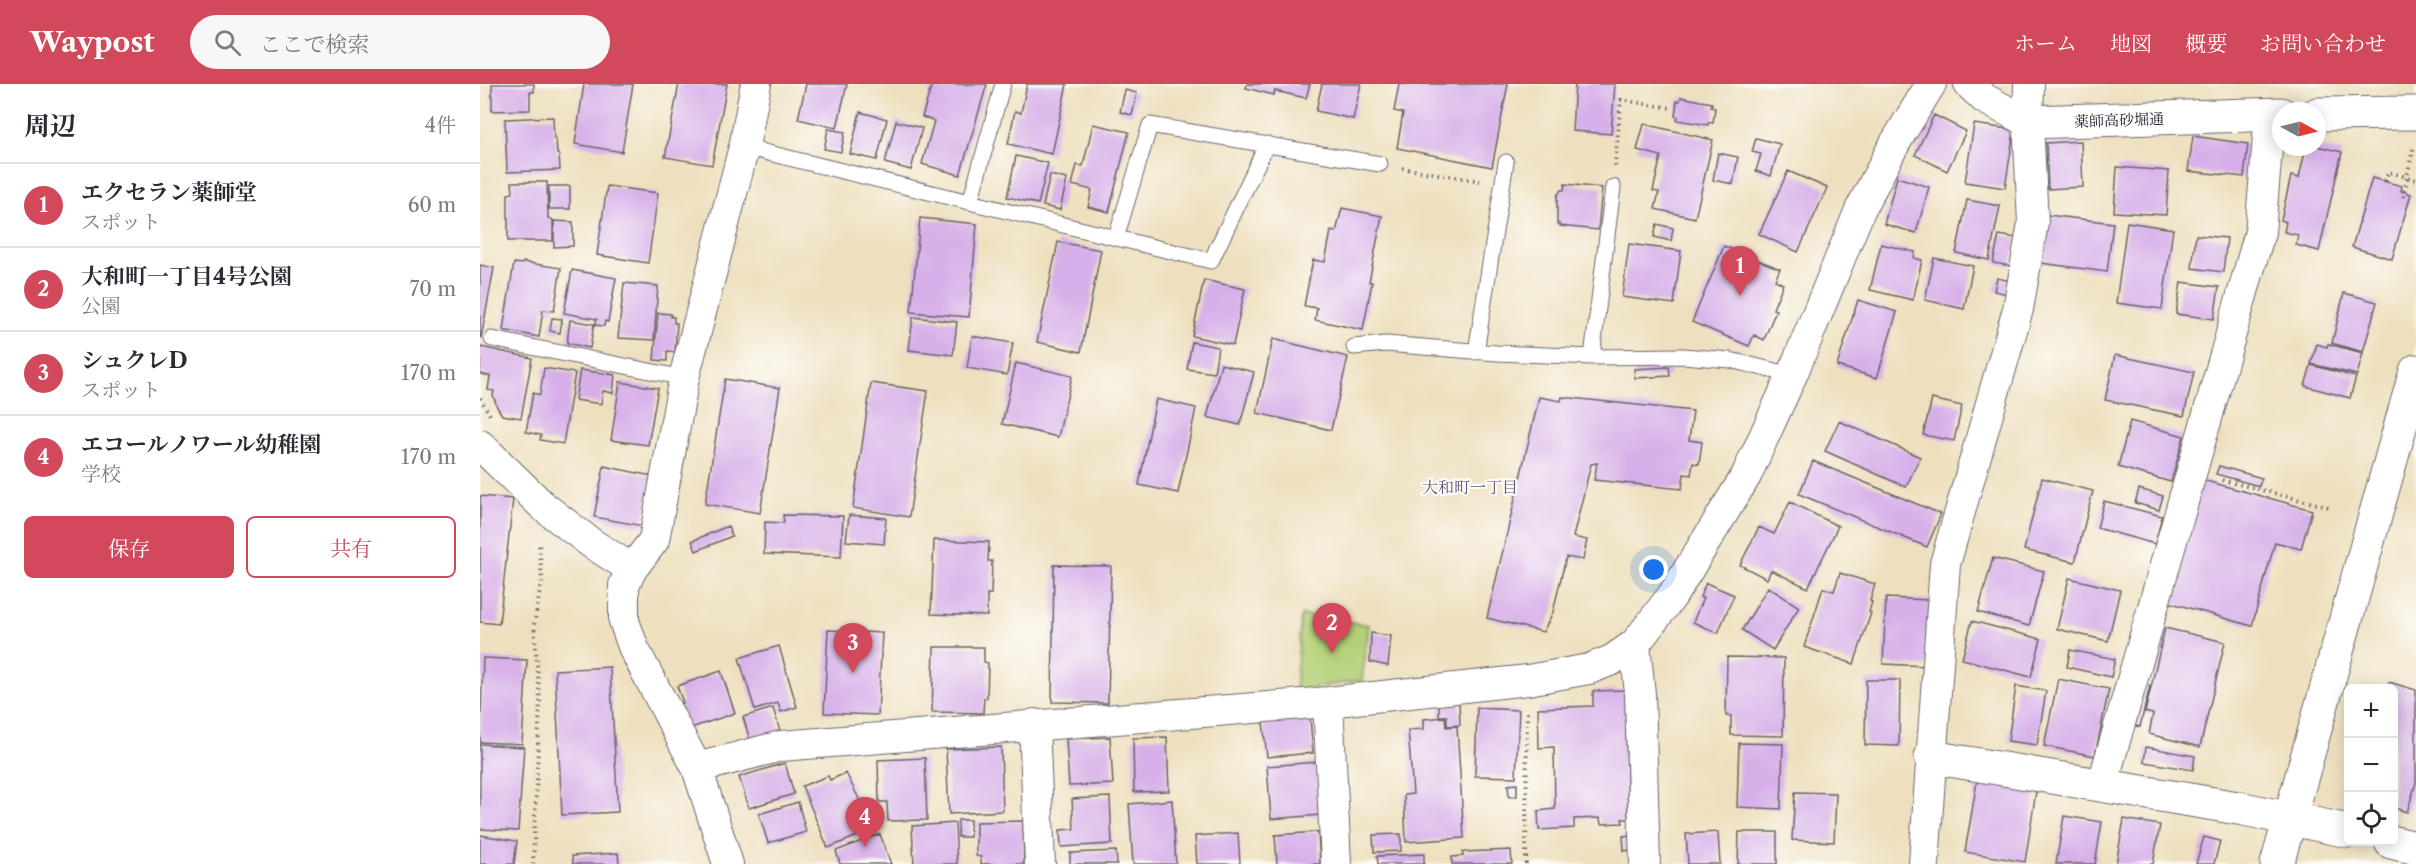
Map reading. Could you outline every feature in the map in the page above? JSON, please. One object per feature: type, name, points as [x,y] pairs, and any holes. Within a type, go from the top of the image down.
[{"type":"street","points":[[728,864],[697,768],[634,649],[624,621],[624,585],[632,569],[654,540],[684,378],[744,147],[756,84]]},
{"type":"street","points":[[697,768],[781,746],[1328,702],[1528,680],[1589,669],[1612,660],[1635,644],[1672,596],[1746,476],[1792,375],[1860,210],[1895,143],[1931,84]]},
{"type":"street","points":[[1969,84],[1985,99],[2028,122]]},
{"type":"street","points":[[1924,864],[1945,564],[2018,309],[2032,223],[2028,122],[2029,84]]},
{"type":"street","points":[[2326,114],[2416,113]]},
{"type":"street","name":"薬師高砂堀通","points":[[2028,122],[2272,114]]},
{"type":"street","points":[[2102,786],[2260,232],[2272,138]]},
{"type":"street","points":[[2277,864],[2416,371]]},
{"type":"street","points":[[480,445],[544,507],[600,550],[632,569]]},
{"type":"street","points":[[1635,644],[1640,694],[1646,864]]},
{"type":"street","points":[[1328,702],[1336,864]]},
{"type":"street","points":[[1034,724],[1040,864]]},
{"type":"street","points":[[1931,757],[2290,818],[2344,830]]},
{"type":"street","points":[[2398,844],[2416,848]]},
{"type":"lane","points":[[970,202],[1003,84]]},
{"type":"lane","points":[[1116,238],[1150,125],[1380,164]]},
{"type":"lane","points":[[744,147],[1211,261],[1268,144]]},
{"type":"lane","points":[[1476,352],[1506,162]]},
{"type":"lane","points":[[1592,357],[1613,187]]},
{"type":"lane","points":[[492,339],[684,378]]},
{"type":"lane","points":[[1354,347],[1386,344],[1476,352],[1592,357],[1695,357],[1730,360],[1792,375]]},
{"type":"path","points":[[1613,187],[1621,100],[1671,108]]},
{"type":"path","points":[[2403,201],[2413,149]]},
{"type":"path","points":[[1380,164],[1503,185]]},
{"type":"path","points":[[2385,182],[2388,172],[2416,180]]},
{"type":"path","points":[[2192,472],[2329,507]]},
{"type":"path","points":[[533,864],[540,700],[534,625],[542,580],[539,533],[544,507]]},
{"type":"path","points":[[1526,864],[1528,680]]},
{"type":"green space","points":[[1301,615],[1369,625],[1362,680],[1295,691]]},
{"type":"building","points":[[492,84],[534,84],[534,92],[530,92],[530,110],[492,111]]},
{"type":"building","points":[[584,84],[633,84],[622,152],[575,144]]},
{"type":"building","points":[[679,84],[727,84],[712,165],[665,157]]},
{"type":"building","points":[[806,84],[847,84],[837,128],[798,119]]},
{"type":"building","points":[[932,84],[987,84],[960,175],[922,164],[934,121],[922,117]]},
{"type":"building","points":[[1027,84],[1067,84],[1052,154],[1008,144],[1015,111],[1021,113]]},
{"type":"building","points":[[1247,84],[1310,84],[1306,98],[1275,91],[1274,95],[1246,88]]},
{"type":"building","points":[[1322,84],[1361,84],[1353,119],[1316,111]]},
{"type":"building","points":[[1399,84],[1508,84],[1492,167],[1397,148],[1403,113],[1394,111]]},
{"type":"building","points":[[1575,84],[1615,84],[1611,134],[1572,131]]},
{"type":"building","points":[[1125,90],[1137,93],[1132,115],[1120,112]]},
{"type":"building","points":[[1681,97],[1712,103],[1711,107],[1715,108],[1713,123],[1709,122],[1708,125],[1677,120],[1678,117],[1675,116],[1677,101],[1680,101]]},
{"type":"building","points":[[860,112],[887,119],[877,160],[850,154]]},
{"type":"building","points":[[1934,115],[1966,131],[1947,171],[1915,155]]},
{"type":"building","points":[[553,117],[554,139],[556,139],[557,154],[559,154],[560,170],[507,172],[505,119]]},
{"type":"building","points":[[896,121],[922,128],[911,170],[885,163]]},
{"type":"building","points":[[1093,124],[1129,132],[1109,212],[1088,207],[1092,190],[1072,185],[1077,165],[1083,166]]},
{"type":"building","points":[[1644,124],[1713,140],[1695,218],[1655,209],[1659,192],[1653,191],[1661,156],[1637,150]]},
{"type":"building","points":[[1974,124],[2014,130],[2005,188],[1965,182]]},
{"type":"building","points":[[828,129],[845,132],[841,152],[824,149]]},
{"type":"building","points":[[2193,136],[2248,144],[2244,177],[2188,171]]},
{"type":"building","points":[[1756,138],[1780,144],[1771,176],[1756,171],[1761,154],[1752,152]]},
{"type":"building","points":[[2081,141],[2083,187],[2048,189],[2046,143]]},
{"type":"building","points":[[2326,148],[2342,152],[2319,251],[2296,245],[2298,235],[2284,232],[2286,222],[2281,220],[2291,176],[2299,178],[2304,156],[2326,156]]},
{"type":"building","points":[[1718,153],[1738,157],[1733,184],[1713,180]]},
{"type":"building","points":[[1016,156],[1048,163],[1038,204],[1007,197]]},
{"type":"building","points":[[2117,167],[2169,171],[2166,215],[2114,212]]},
{"type":"building","points":[[1788,171],[1827,188],[1798,252],[1759,234]]},
{"type":"building","points":[[1050,175],[1067,179],[1060,210],[1043,206]]},
{"type":"building","points":[[1897,177],[1929,187],[1916,233],[1884,224]]},
{"type":"building","points":[[2372,178],[2402,186],[2401,191],[2411,194],[2392,259],[2352,247]]},
{"type":"building","points":[[512,182],[547,182],[548,218],[553,220],[553,241],[508,241],[508,194],[513,193]]},
{"type":"building","points":[[1565,184],[1602,188],[1598,230],[1557,224],[1557,196],[1561,190],[1564,190]]},
{"type":"building","points":[[549,186],[570,186],[570,209],[549,209]]},
{"type":"building","points":[[607,186],[658,193],[648,263],[597,255]]},
{"type":"building","points":[[1967,200],[2000,206],[1989,260],[1956,253]]},
{"type":"building","points":[[1342,208],[1382,216],[1369,282],[1372,282],[1363,330],[1315,320],[1317,308],[1304,306],[1313,260],[1325,262],[1331,231],[1336,232]]},
{"type":"building","points":[[2047,215],[2113,223],[2107,272],[2041,263]]},
{"type":"building","points":[[920,218],[977,224],[969,317],[911,312]]},
{"type":"building","points":[[554,221],[573,222],[573,246],[554,247]]},
{"type":"building","points":[[2127,222],[2173,229],[2162,309],[2116,303]]},
{"type":"building","points":[[1657,224],[1673,228],[1671,241],[1654,237]]},
{"type":"building","points":[[1999,235],[2017,238],[2011,266],[1993,263]]},
{"type":"building","points":[[2196,235],[2227,238],[2223,272],[2192,268]]},
{"type":"building","points":[[1058,242],[1101,250],[1081,352],[1037,342]]},
{"type":"building","points":[[1629,244],[1681,251],[1674,304],[1622,297]]},
{"type":"building","points":[[1881,244],[1915,252],[1914,258],[1922,260],[1913,300],[1870,290]]},
{"type":"building","points":[[1724,246],[1780,269],[1775,280],[1783,284],[1764,340],[1754,335],[1749,346],[1692,322]]},
{"type":"building","points":[[1934,258],[1973,266],[1964,309],[1925,300]]},
{"type":"building","points":[[523,262],[561,268],[554,311],[543,310],[539,337],[503,330],[514,263],[522,264]]},
{"type":"building","points":[[480,265],[494,268],[481,338],[480,338]]},
{"type":"building","points":[[572,270],[616,278],[608,322],[605,321],[604,326],[595,325],[597,319],[564,313]]},
{"type":"building","points":[[1997,278],[2011,281],[2008,294],[1994,291]]},
{"type":"building","points":[[1204,280],[1245,289],[1233,345],[1192,336]]},
{"type":"building","points":[[2181,282],[2219,287],[2214,319],[2176,314]]},
{"type":"building","points":[[624,283],[658,286],[654,340],[618,338]]},
{"type":"building","points":[[2344,293],[2377,302],[2363,352],[2332,343]]},
{"type":"building","points":[[1858,300],[1897,312],[1877,378],[1837,366]]},
{"type":"building","points":[[658,313],[671,314],[671,317],[674,317],[674,323],[677,323],[675,352],[667,351],[667,361],[654,360]]},
{"type":"building","points":[[913,317],[957,322],[953,355],[909,350]]},
{"type":"building","points":[[552,318],[562,319],[560,333],[550,331]]},
{"type":"building","points":[[570,320],[594,324],[590,348],[567,343]]},
{"type":"building","points":[[972,336],[1013,343],[1007,375],[967,368]]},
{"type":"building","points":[[1273,339],[1348,357],[1331,430],[1257,413]]},
{"type":"building","points":[[1192,342],[1218,347],[1214,373],[1187,369]]},
{"type":"building","points":[[2317,344],[2327,347],[2328,344],[2363,353],[2357,375],[2311,364]]},
{"type":"building","points":[[481,347],[532,358],[521,418],[502,415],[497,407],[494,391],[488,390],[490,376],[480,374]]},
{"type":"building","points":[[2115,355],[2194,372],[2184,416],[2105,400]]},
{"type":"building","points":[[1016,363],[1072,376],[1058,437],[1002,424]]},
{"type":"building","points":[[1221,364],[1254,372],[1240,425],[1207,417]]},
{"type":"building","points":[[2311,365],[2356,377],[2350,398],[2305,386]]},
{"type":"building","points":[[1669,367],[1670,376],[1635,378],[1634,369]]},
{"type":"building","points":[[544,368],[575,373],[563,444],[540,440],[541,435],[526,432],[533,393],[540,395]]},
{"type":"building","points":[[580,370],[615,375],[613,393],[603,391],[601,404],[575,400]]},
{"type":"building","points":[[725,379],[780,388],[760,513],[705,504]]},
{"type":"building","points":[[620,382],[658,388],[648,445],[611,440]]},
{"type":"building","points":[[871,383],[928,391],[909,517],[853,508]]},
{"type":"building","points":[[1539,397],[1561,401],[1562,397],[1693,411],[1689,440],[1702,442],[1699,464],[1693,463],[1691,475],[1684,474],[1682,489],[1594,480],[1597,463],[1591,464],[1573,537],[1587,540],[1583,560],[1566,557],[1553,612],[1543,632],[1487,618]]},
{"type":"building","points":[[1156,399],[1196,408],[1178,493],[1139,485]]},
{"type":"building","points":[[1932,399],[1962,406],[1954,441],[1923,435]]},
{"type":"building","points":[[1839,421],[1920,457],[1906,487],[1825,451]]},
{"type":"building","points":[[2130,421],[2184,436],[2171,482],[2118,467]]},
{"type":"building","points":[[1813,461],[1941,514],[1927,547],[1799,494]]},
{"type":"building","points":[[604,466],[652,476],[643,526],[594,517]]},
{"type":"building","points":[[2219,466],[2262,478],[2259,486],[2216,474]]},
{"type":"building","points":[[2042,478],[2093,491],[2075,562],[2024,550]]},
{"type":"building","points":[[2199,479],[2312,510],[2301,549],[2275,542],[2252,626],[2165,601]]},
{"type":"building","points":[[2139,489],[2163,496],[2159,510],[2135,503]]},
{"type":"building","points":[[480,496],[513,499],[499,624],[480,622]]},
{"type":"building","points":[[2104,501],[2162,516],[2155,544],[2097,528]]},
{"type":"building","points":[[1790,502],[1838,526],[1808,588],[1771,570],[1767,579],[1740,565],[1759,527],[1774,534]]},
{"type":"building","points":[[783,515],[843,516],[841,557],[764,554],[765,522],[784,523]]},
{"type":"building","points":[[849,515],[886,518],[884,544],[846,541]]},
{"type":"building","points":[[728,526],[732,536],[696,551],[692,541]]},
{"type":"building","points":[[934,540],[989,542],[988,561],[992,561],[991,594],[987,594],[987,616],[931,614]]},
{"type":"building","points":[[1993,558],[2044,571],[2029,626],[1978,612]]},
{"type":"building","points":[[1054,565],[1111,566],[1108,703],[1052,702]]},
{"type":"building","points":[[1840,573],[1875,584],[1870,601],[1872,602],[1869,612],[1871,613],[1854,664],[1804,647],[1823,588],[1834,591]]},
{"type":"building","points":[[2069,578],[2120,590],[2108,641],[2057,629]]},
{"type":"building","points":[[1706,583],[1734,595],[1718,633],[1693,622],[1703,598],[1700,597]]},
{"type":"building","points":[[1768,587],[1799,607],[1773,650],[1742,630]]},
{"type":"building","points":[[1886,598],[1930,600],[1927,666],[1883,664]]},
{"type":"building","points":[[1972,621],[2041,639],[2031,677],[1962,659]]},
{"type":"building","points":[[2165,628],[2225,642],[2200,747],[2149,734],[2153,714],[2145,712]]},
{"type":"building","points":[[828,630],[882,633],[878,715],[824,713]]},
{"type":"building","points":[[1371,633],[1391,636],[1388,666],[1370,662]]},
{"type":"building","points":[[779,646],[797,707],[781,712],[778,703],[755,710],[739,658]]},
{"type":"building","points":[[934,647],[984,647],[984,662],[988,663],[987,698],[984,698],[983,713],[932,712]]},
{"type":"building","points":[[2070,650],[2115,659],[2111,677],[2067,667]]},
{"type":"building","points":[[1727,657],[1784,658],[1783,736],[1731,735],[1731,716],[1726,716]]},
{"type":"building","points":[[483,658],[527,660],[522,744],[480,742]]},
{"type":"building","points":[[610,667],[618,812],[562,815],[555,670]]},
{"type":"building","points":[[721,671],[735,713],[688,729],[679,703],[683,703],[677,686]]},
{"type":"building","points":[[2058,679],[2109,689],[2095,756],[2044,746]]},
{"type":"building","points":[[1866,680],[1900,680],[1899,746],[1865,745]]},
{"type":"building","points":[[2139,683],[2150,686],[2140,727],[2128,724]]},
{"type":"building","points":[[2398,685],[2416,690],[2416,783],[2407,812],[2398,809]]},
{"type":"building","points":[[2016,686],[2046,691],[2037,745],[2008,741]]},
{"type":"building","points":[[1625,690],[1628,819],[1622,819],[1623,823],[1601,824],[1600,818],[1574,819],[1574,828],[1539,830],[1538,811],[1555,809],[1554,747],[1539,748],[1538,708],[1593,706],[1593,691]]},
{"type":"building","points":[[1439,701],[1459,701],[1460,725],[1447,726],[1447,716],[1439,716]]},
{"type":"building","points":[[773,708],[780,731],[750,740],[743,717]]},
{"type":"building","points":[[1477,708],[1519,710],[1516,777],[1475,776]]},
{"type":"building","points":[[1310,717],[1313,753],[1267,757],[1263,722]]},
{"type":"building","points":[[1445,717],[1446,727],[1457,726],[1464,838],[1406,842],[1404,795],[1413,794],[1408,730],[1424,729],[1424,719]]},
{"type":"building","points":[[1110,737],[1113,784],[1069,786],[1066,739]]},
{"type":"building","points":[[1167,737],[1169,791],[1134,792],[1133,738]]},
{"type":"building","points":[[1739,743],[1783,744],[1781,809],[1737,807]]},
{"type":"building","points":[[480,744],[524,747],[518,831],[480,829]]},
{"type":"building","points":[[1001,747],[1003,811],[949,814],[946,749]]},
{"type":"building","points":[[2146,747],[2195,756],[2193,770],[2144,762]]},
{"type":"building","points":[[925,758],[927,820],[888,821],[887,802],[879,802],[878,760]]},
{"type":"building","points":[[1317,762],[1321,815],[1271,819],[1267,766]]},
{"type":"building","points":[[785,763],[794,794],[749,808],[739,777]]},
{"type":"building","points":[[846,773],[862,805],[867,804],[877,828],[828,848],[802,786],[828,776],[830,780]]},
{"type":"building","points":[[1977,781],[2036,791],[2025,862],[1965,852]]},
{"type":"building","points":[[1517,784],[1517,796],[1509,797],[1508,785]]},
{"type":"building","points":[[1795,792],[1836,793],[1834,842],[1792,840]]},
{"type":"building","points":[[1110,797],[1112,844],[1061,847],[1060,830],[1074,829],[1072,799]]},
{"type":"building","points":[[1172,800],[1176,864],[1133,864],[1129,804]]},
{"type":"building","points":[[798,802],[806,832],[768,843],[759,814]]},
{"type":"building","points":[[2064,816],[2102,822],[2095,864],[2056,864]]},
{"type":"building","points":[[2124,819],[2160,825],[2153,864],[2116,864]]},
{"type":"building","points":[[958,820],[970,820],[970,837],[958,837]]},
{"type":"building","points":[[1023,821],[1024,864],[981,864],[981,857],[976,856],[976,822]]},
{"type":"building","points":[[955,823],[957,864],[914,864],[912,826]]},
{"type":"building","points":[[1318,832],[1320,864],[1277,864],[1275,835]]},
{"type":"building","points":[[1718,832],[1720,864],[1688,864],[1686,834]]},
{"type":"building","points":[[1739,832],[1777,832],[1777,864],[1738,864]]},
{"type":"building","points":[[1238,833],[1240,864],[1197,864],[1195,836]]},
{"type":"building","points":[[880,834],[891,864],[840,864],[836,851]]},
{"type":"building","points":[[1401,834],[1401,851],[1374,852],[1373,835]]},
{"type":"building","points":[[480,835],[517,841],[514,864],[480,864]]},
{"type":"building","points":[[1630,835],[1631,850],[1624,851],[1623,836]]},
{"type":"building","points":[[2204,837],[2220,841],[2214,864],[2196,864]]},
{"type":"building","points":[[1511,850],[1512,864],[1452,864],[1452,857],[1463,856],[1463,852]]},
{"type":"building","points":[[1116,851],[1117,864],[1070,864],[1070,853]]},
{"type":"building","points":[[618,853],[619,864],[573,864],[572,856]]},
{"type":"building","points":[[1424,854],[1424,864],[1378,864],[1377,856]]},
{"type":"place","name":"エクセラン薬師堂","points":[[1740,296]]},
{"type":"place","name":"大和町一丁目4号公園","points":[[1332,653]]},
{"type":"place","name":"シュクレD","points":[[853,673]]},
{"type":"place","name":"エコールノワール幼稚園","points":[[865,847]]},
{"type":"district","name":"大和町一丁目","points":[[1470,487]]}]
